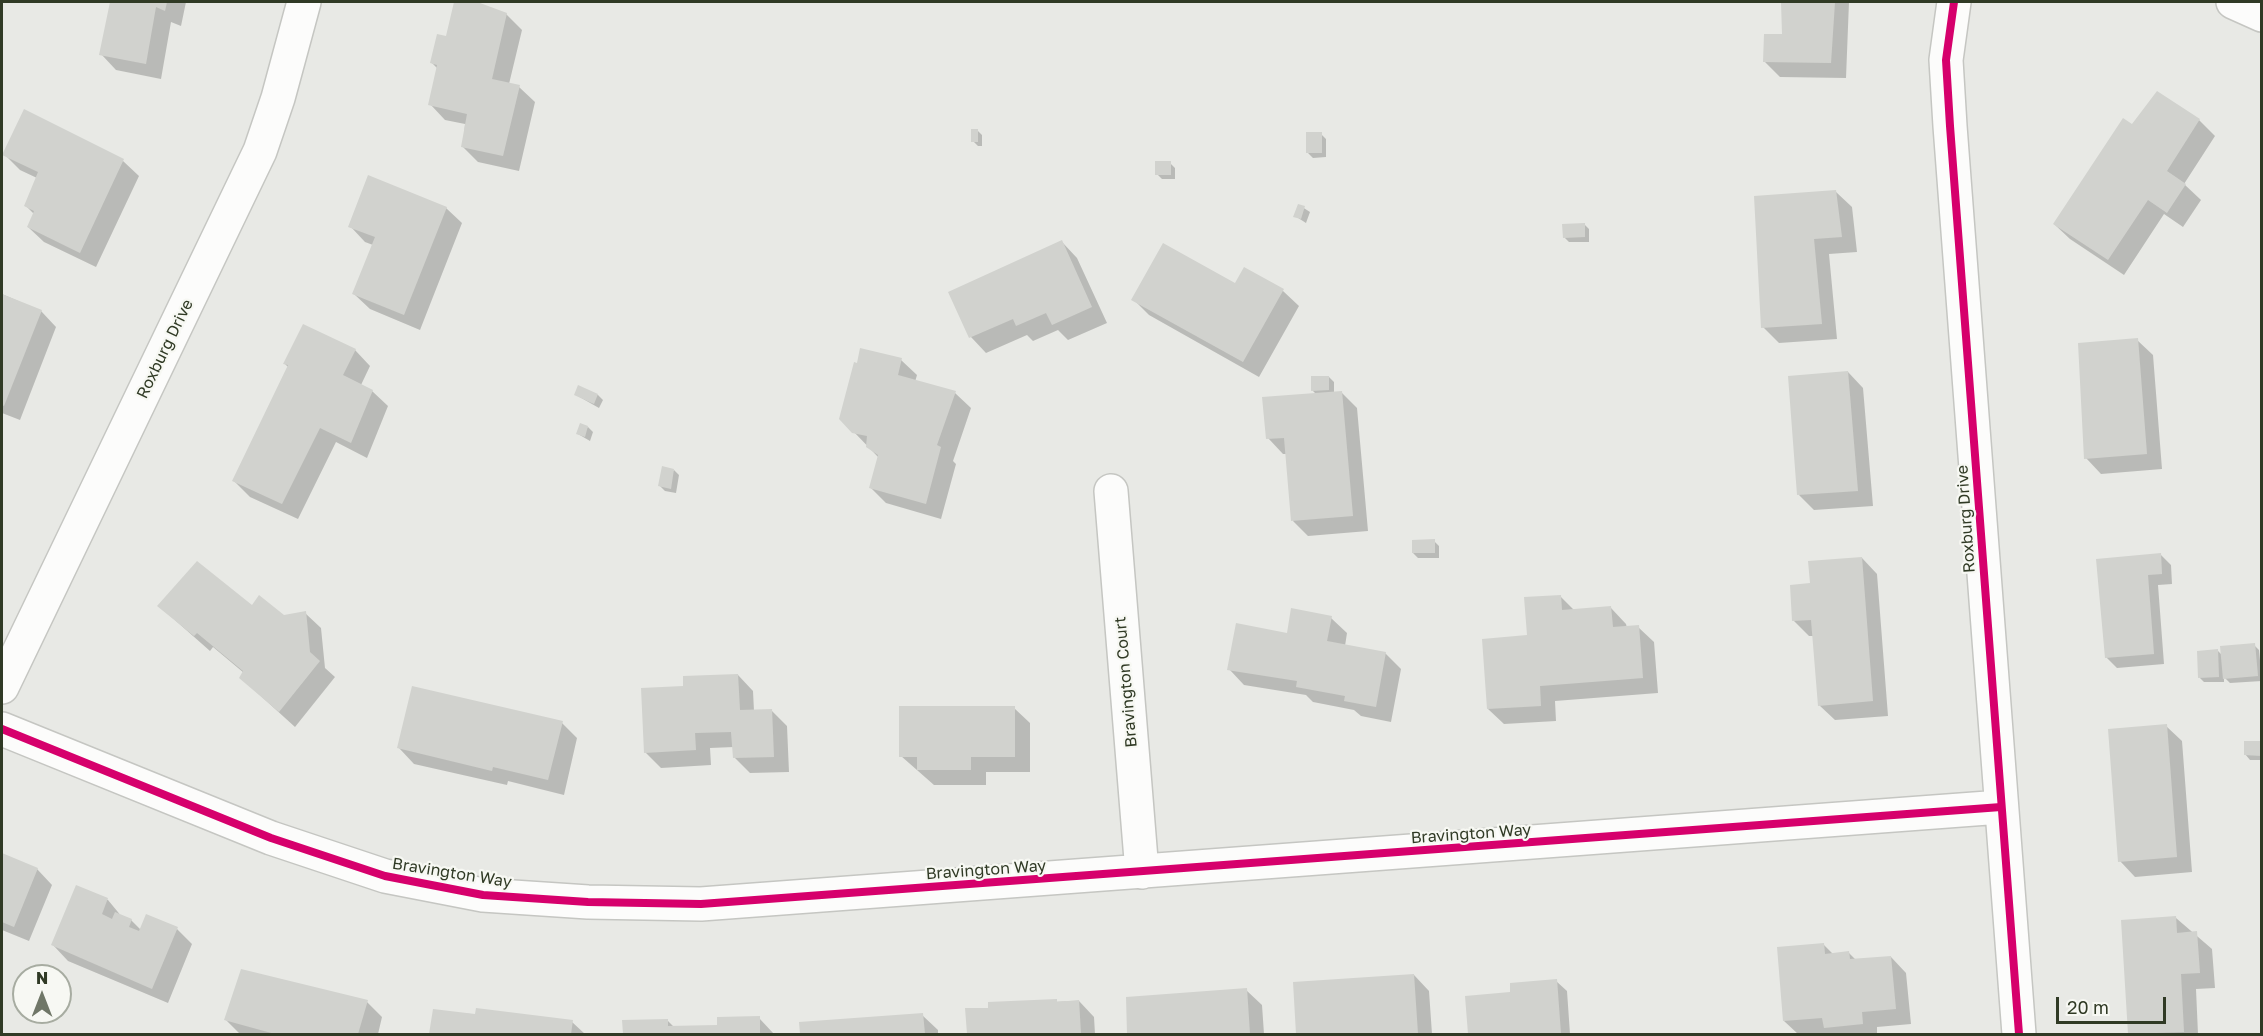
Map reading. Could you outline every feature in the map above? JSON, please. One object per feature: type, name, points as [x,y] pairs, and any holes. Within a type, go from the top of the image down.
[{"type":"street","name":"Roxburg Drive","points":[[2,687],[260,151],[278,98],[304,2]]},
{"type":"street","name":"Roxburg Drive","points":[[1954,2],[1946,60],[1950,126],[2019,1035]]},
{"type":"street","points":[[2233,2],[2262,15]]},
{"type":"street","name":"Bravington Court","points":[[1111,491],[1142,872]]},
{"type":"street","name":"Bravington Way","points":[[2,729],[272,838],[385,876],[483,895],[588,902],[701,904],[2001,807]]},
{"type":"building","points":[[110,2],[167,2],[165,11],[156,7],[146,64],[99,55]]},
{"type":"building","points":[[454,2],[480,3],[507,13],[492,79],[520,85],[503,156],[461,147],[467,114],[428,105],[437,65],[430,63],[437,34],[446,36]]},
{"type":"building","points":[[1781,2],[1835,2],[1831,63],[1763,62],[1764,34],[1782,34]]},
{"type":"building","points":[[2157,91],[2200,119],[2167,171],[2186,184],[2167,213],[2148,200],[2108,260],[2053,224],[2123,118],[2132,124]]},
{"type":"building","points":[[24,109],[124,159],[80,253],[27,227],[34,211],[24,206],[38,172],[2,155]]},
{"type":"building","points":[[971,129],[978,129],[978,142],[971,142]]},
{"type":"building","points":[[1306,132],[1322,132],[1322,153],[1306,153]]},
{"type":"building","points":[[1155,161],[1171,161],[1171,175],[1155,175]]},
{"type":"building","points":[[368,175],[447,207],[404,315],[352,294],[375,237],[348,227]]},
{"type":"building","points":[[1836,190],[1842,237],[1814,239],[1822,324],[1761,328],[1754,196]]},
{"type":"building","points":[[1298,204],[1305,206],[1301,219],[1293,217]]},
{"type":"building","points":[[1585,223],[1585,237],[1563,238],[1562,224]]},
{"type":"building","points":[[1062,240],[1092,307],[1052,325],[1046,313],[1016,326],[1013,319],[969,338],[948,292]]},
{"type":"building","points":[[1163,243],[1235,283],[1244,267],[1284,289],[1243,362],[1131,300]]},
{"type":"building","points":[[2,294],[42,310],[4,406],[2,405]]},
{"type":"building","points":[[303,324],[356,349],[343,375],[373,390],[351,443],[320,428],[282,504],[232,481],[288,365],[283,364]]},
{"type":"building","points":[[2138,338],[2147,454],[2084,459],[2078,343]]},
{"type":"building","points":[[860,348],[902,358],[898,375],[956,391],[937,445],[941,447],[926,504],[869,488],[878,455],[866,447],[867,436],[852,433],[839,419]]},
{"type":"building","points":[[1848,371],[1858,491],[1797,495],[1788,376]]},
{"type":"building","points":[[1311,376],[1329,376],[1329,390],[1311,391]]},
{"type":"building","points":[[578,385],[598,394],[594,404],[574,395]]},
{"type":"building","points":[[1342,391],[1353,516],[1291,521],[1284,438],[1266,439],[1262,397]]},
{"type":"building","points":[[580,423],[588,426],[585,437],[576,434]]},
{"type":"building","points":[[662,466],[674,469],[671,489],[658,486]]},
{"type":"building","points":[[1435,539],[1435,553],[1412,553],[1412,540]]},
{"type":"building","points":[[2161,553],[2162,574],[2148,575],[2154,654],[2105,658],[2096,559]]},
{"type":"building","points":[[1862,557],[1873,701],[1818,706],[1811,620],[1792,621],[1790,585],[1810,583],[1808,561]]},
{"type":"building","points":[[197,561],[252,605],[259,595],[284,615],[306,611],[310,652],[320,661],[279,712],[239,678],[243,671],[197,633],[194,636],[157,606]]},
{"type":"building","points":[[1561,595],[1562,610],[1611,606],[1613,627],[1639,625],[1643,678],[1540,686],[1541,706],[1487,709],[1482,639],[1527,635],[1524,597]]},
{"type":"building","points":[[1291,608],[1332,616],[1327,641],[1386,652],[1376,707],[1344,701],[1345,696],[1296,687],[1297,681],[1227,670],[1236,623],[1287,633]]},
{"type":"building","points":[[2255,643],[2258,676],[2223,679],[2220,646]]},
{"type":"building","points":[[2218,649],[2219,677],[2198,678],[2197,651]]},
{"type":"building","points":[[738,674],[740,710],[772,709],[774,757],[733,758],[731,732],[695,733],[696,750],[644,753],[641,688],[683,686],[683,676]]},
{"type":"building","points":[[412,686],[563,721],[548,780],[493,767],[492,771],[397,748]]},
{"type":"building","points":[[899,706],[1015,706],[1015,757],[971,757],[971,770],[917,770],[917,757],[899,757]]},
{"type":"building","points":[[2167,724],[2177,857],[2118,862],[2108,729]]},
{"type":"building","points":[[2244,741],[2262,741],[2262,756],[2244,755]]},
{"type":"building","points":[[2,853],[38,868],[14,927],[2,922]]},
{"type":"building","points":[[76,885],[108,898],[102,914],[112,919],[115,912],[132,919],[129,927],[139,931],[146,914],[178,927],[152,989],[51,945]]},
{"type":"building","points":[[2176,916],[2177,933],[2197,931],[2200,973],[2181,974],[2184,1032],[2128,1034],[2121,920]]},
{"type":"building","points":[[1824,943],[1825,954],[1849,951],[1850,959],[1891,956],[1896,1009],[1862,1012],[1863,1024],[1824,1028],[1822,1018],[1783,1021],[1777,947]]},
{"type":"building","points":[[241,969],[368,1000],[358,1034],[275,1034],[224,1020]]},
{"type":"building","points":[[1414,974],[1418,1034],[1296,1034],[1293,982]]},
{"type":"building","points":[[1557,979],[1561,1034],[1468,1034],[1465,996],[1510,992],[1510,983]]},
{"type":"building","points":[[1247,988],[1250,1034],[1127,1034],[1126,997]]},
{"type":"building","points":[[1057,999],[1057,1002],[1079,1000],[1081,1034],[967,1034],[965,1008],[988,1008],[988,1002]]},
{"type":"building","points":[[476,1008],[573,1020],[571,1034],[429,1034],[433,1009],[475,1014]]},
{"type":"building","points":[[923,1013],[925,1034],[800,1034],[799,1022]]},
{"type":"building","points":[[760,1016],[760,1034],[623,1034],[622,1020],[668,1019],[668,1026],[717,1025],[717,1017]]},
{"type":"cycle path","points":[[1954,2],[1946,60],[1950,126],[2019,1034]]},
{"type":"cycle path","points":[[2,729],[271,838],[385,876],[483,895],[588,902],[701,904],[2001,807]]}]
